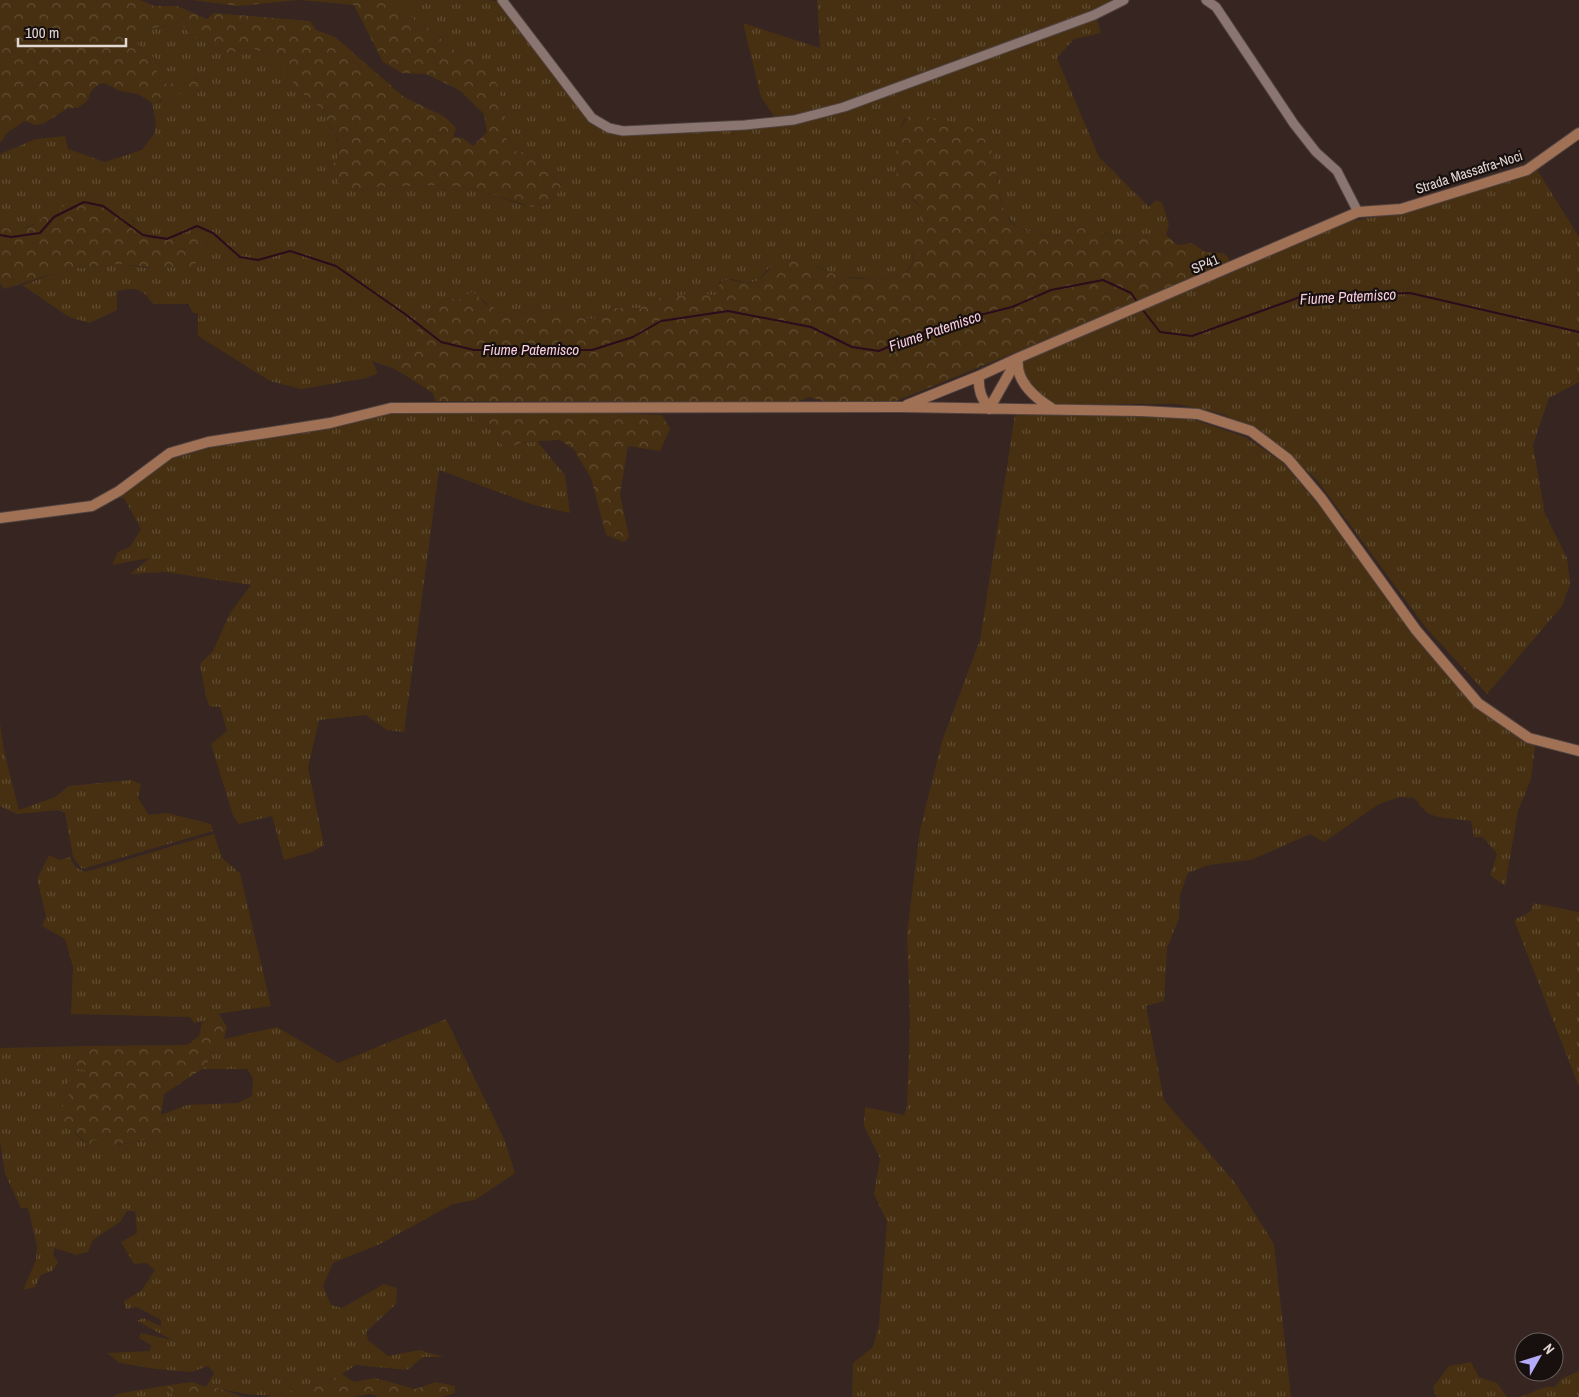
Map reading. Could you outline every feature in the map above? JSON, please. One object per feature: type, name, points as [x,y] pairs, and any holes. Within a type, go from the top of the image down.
[{"type":"main road","name":"Strada Massafra-Noci","points":[[1358,212],[1401,209],[1527,170],[1579,133]]},
{"type":"main road","name":"SP41","points":[[901,407],[979,376],[1358,212]]},
{"type":"main road","points":[[989,409],[1018,358]]},
{"type":"main road","points":[[1018,358],[1017,368],[1024,383],[1038,401],[1053,410]]},
{"type":"main road","points":[[979,376],[978,386],[981,396],[989,409]]},
{"type":"main road","points":[[0,518],[92,506],[119,491],[170,453],[208,442],[330,424],[391,408],[901,407],[1142,411],[1198,414],[1251,431],[1288,459],[1321,498],[1416,630],[1478,703],[1529,738],[1579,751]]},
{"type":"street","points":[[502,0],[592,118],[609,128],[623,131],[745,125],[784,121],[844,107],[1094,15],[1124,0]]},
{"type":"street","points":[[1206,0],[1216,8],[1294,124],[1316,152],[1337,171],[1358,212]]},
{"type":"green space","points":[[0,0],[140,0],[154,6],[177,6],[207,19],[214,13],[310,21],[316,30],[335,37],[404,97],[445,117],[456,128],[453,137],[463,138],[473,146],[487,132],[484,114],[459,90],[426,74],[402,73],[383,62],[354,5],[299,0],[396,0],[414,20],[427,27],[451,48],[485,67],[498,86],[506,121],[505,137],[515,151],[529,153],[542,161],[548,172],[562,186],[553,200],[541,206],[532,207],[479,190],[444,185],[352,189],[339,183],[330,167],[338,158],[340,148],[338,140],[327,122],[327,112],[308,99],[269,55],[255,49],[228,53],[192,36],[178,23],[145,30],[136,38],[136,41],[140,48],[157,60],[157,74],[161,83],[170,84],[187,75],[192,76],[201,85],[197,94],[188,96],[183,92],[168,100],[160,100],[154,104],[138,94],[120,91],[104,83],[99,84],[90,93],[88,100],[78,108],[68,108],[43,124],[35,125],[25,121],[8,132],[0,143]]},
{"type":"green space","points":[[192,0],[299,0],[238,6]]},
{"type":"green space","points":[[396,0],[485,0],[508,2],[593,115],[617,130],[812,117],[1096,16],[1101,33],[1074,39],[1057,58],[1099,157],[1149,207],[1156,200],[1162,203],[1169,224],[1166,235],[1149,238],[1130,235],[1111,237],[1102,231],[1083,227],[1066,234],[1050,237],[1018,228],[1004,212],[991,153],[988,145],[979,133],[968,127],[942,120],[905,118],[897,147],[896,177],[907,195],[921,207],[923,215],[914,233],[912,264],[903,275],[872,279],[839,276],[815,266],[788,260],[768,269],[757,281],[746,283],[732,279],[720,282],[717,288],[722,295],[698,292],[660,298],[640,308],[614,308],[603,317],[593,319],[576,317],[565,311],[557,310],[521,314],[513,319],[506,314],[498,312],[472,292],[460,299],[445,298],[423,319],[416,321],[419,344],[396,364],[395,369],[372,361],[378,373],[367,378],[301,389],[270,381],[198,336],[198,314],[192,312],[189,304],[153,304],[138,290],[117,291],[117,310],[90,323],[69,317],[22,285],[67,269],[121,264],[146,268],[199,260],[210,235],[185,234],[157,238],[142,236],[136,229],[134,221],[125,213],[113,211],[83,199],[70,201],[53,215],[18,230],[10,230],[0,226],[0,154],[36,139],[65,136],[68,149],[105,162],[142,150],[154,134],[156,124],[152,102],[154,104],[183,92],[194,95],[199,91],[198,79],[188,75],[170,84],[161,83],[157,74],[157,60],[144,51],[137,43],[136,39],[142,32],[173,24],[181,24],[192,36],[228,53],[256,49],[269,55],[308,99],[327,112],[327,122],[340,145],[338,158],[330,167],[339,183],[357,190],[377,187],[444,185],[479,190],[522,205],[541,206],[553,200],[562,185],[548,172],[542,161],[529,153],[515,151],[505,137],[506,121],[498,86],[463,55],[451,48],[427,27],[414,20]]},
{"type":"green space","points":[[817,0],[1119,0],[1102,9],[908,85],[811,114],[777,120],[761,97],[743,23],[820,48]]},
{"type":"green space","points":[[911,115],[931,117],[961,124],[973,129],[984,138],[991,150],[995,163],[1003,207],[1009,219],[1021,229],[1052,237],[1091,226],[1098,228],[1111,237],[1130,235],[1149,238],[1166,235],[1178,245],[1192,243],[1205,252],[1223,253],[1229,258],[1229,265],[896,401],[827,402],[809,397],[797,402],[435,401],[433,393],[395,369],[396,364],[419,344],[416,321],[423,319],[445,298],[460,299],[472,292],[485,304],[493,307],[498,312],[508,314],[513,319],[521,314],[557,310],[565,311],[576,317],[593,319],[603,317],[614,308],[640,308],[660,298],[698,292],[722,295],[717,288],[723,280],[752,283],[777,263],[787,260],[800,261],[837,275],[854,278],[886,278],[904,273],[912,264],[914,234],[922,214],[918,203],[899,186],[896,170],[899,137],[906,120]]},
{"type":"green space","points":[[1536,168],[1579,237],[1579,382],[1549,398],[1533,445],[1545,514],[1567,558],[1570,584],[1562,606],[1487,694],[1427,629],[1317,480],[1268,437],[1223,414],[1178,404],[1055,404],[1041,399],[1019,370],[1025,358],[1347,222],[1421,208]]},
{"type":"green space","points":[[82,199],[111,211],[124,213],[143,235],[153,239],[185,234],[210,234],[199,260],[191,267],[155,268],[121,264],[68,269],[4,289],[0,283],[0,226],[11,229],[23,229],[43,217],[53,215],[70,201]]},
{"type":"green space","points":[[475,409],[474,420],[487,423],[497,429],[499,441],[508,449],[519,443],[537,441],[565,475],[570,513],[534,505],[439,470],[404,732],[387,730],[366,715],[319,720],[308,768],[324,845],[312,852],[284,860],[272,816],[239,824],[233,815],[211,744],[227,731],[220,707],[209,706],[200,664],[213,651],[230,613],[251,585],[165,572],[130,574],[150,558],[112,565],[118,552],[130,547],[141,529],[124,498],[116,498],[166,460],[218,446],[365,414]]},
{"type":"green space","points":[[475,409],[662,415],[670,429],[660,451],[628,446],[620,494],[629,537],[624,542],[606,535],[591,478],[574,450],[560,440],[522,442],[508,449],[501,443],[497,429],[487,423],[478,423],[474,420]]},
{"type":"green space","points":[[1015,415],[1155,415],[1195,420],[1247,438],[1282,462],[1339,529],[1452,679],[1536,739],[1531,779],[1518,811],[1505,886],[1490,875],[1497,854],[1483,837],[1474,837],[1471,821],[1438,817],[1427,813],[1414,798],[1400,797],[1379,804],[1324,842],[1310,834],[1251,860],[1209,865],[1188,873],[1180,895],[1179,918],[1167,948],[1164,1001],[1146,1006],[1164,1100],[1236,1184],[1274,1244],[1291,1397],[852,1397],[853,1363],[873,1347],[879,1324],[887,1222],[874,1194],[880,1158],[864,1126],[865,1107],[904,1115],[907,1106],[910,1023],[907,933],[920,830],[942,741],[980,640]]},
{"type":"green space","points":[[0,723],[4,751],[19,810],[55,797],[69,786],[131,780],[141,784],[138,798],[149,815],[167,813],[211,824],[213,831],[82,869],[73,857],[65,813],[58,810],[17,814],[0,806]]},
{"type":"green space","points":[[214,834],[222,858],[240,873],[271,1006],[216,1014],[213,1019],[194,1023],[190,1017],[71,1014],[73,967],[65,939],[42,926],[46,916],[37,879],[49,855],[60,860],[70,857],[75,867],[85,872]]},
{"type":"green space","points":[[1534,903],[1579,912],[1579,1087],[1514,920],[1530,912]]},
{"type":"green space","points":[[219,1014],[227,1027],[224,1039],[218,1049],[212,1053],[202,1069],[164,1094],[161,1115],[169,1127],[170,1134],[119,1144],[111,1149],[96,1140],[93,1140],[89,1146],[75,1132],[60,1122],[60,1112],[69,1096],[66,1089],[67,1083],[72,1079],[84,1078],[89,1075],[90,1071],[72,1068],[84,1046],[187,1045],[199,1036],[202,1022],[213,1019],[212,1016]]},
{"type":"green space","points":[[446,1019],[505,1141],[515,1173],[475,1200],[453,1204],[380,1244],[333,1263],[323,1286],[331,1305],[342,1308],[384,1284],[397,1288],[396,1304],[366,1332],[368,1340],[388,1356],[420,1350],[444,1357],[423,1357],[407,1370],[356,1365],[342,1374],[338,1374],[336,1377],[319,1383],[308,1390],[271,1395],[247,1394],[206,1387],[214,1373],[208,1366],[192,1372],[120,1363],[107,1353],[150,1351],[151,1345],[139,1338],[141,1333],[172,1340],[137,1321],[143,1318],[161,1326],[161,1320],[137,1307],[126,1309],[124,1301],[141,1291],[155,1270],[146,1263],[134,1264],[121,1242],[137,1233],[135,1211],[127,1211],[120,1222],[93,1240],[88,1252],[76,1255],[55,1248],[53,1254],[58,1263],[52,1271],[41,1275],[35,1287],[23,1290],[36,1260],[37,1246],[28,1208],[21,1208],[5,1174],[0,1141],[0,1048],[84,1046],[72,1068],[91,1071],[87,1077],[67,1083],[66,1089],[69,1096],[62,1108],[72,1129],[79,1138],[89,1146],[93,1140],[98,1140],[108,1148],[150,1139],[169,1127],[161,1115],[187,1105],[238,1103],[252,1096],[253,1078],[247,1069],[202,1069],[224,1039],[277,1027],[338,1063]]},
{"type":"green space","points":[[1471,1362],[1479,1377],[1497,1383],[1507,1397],[1436,1397],[1433,1387],[1449,1366]]},
{"type":"green space","points":[[1579,1371],[1579,1397],[1516,1397],[1540,1389],[1555,1387],[1559,1382],[1564,1382],[1564,1378]]},
{"type":"green space","points":[[337,1374],[342,1374],[354,1382],[375,1378],[415,1389],[436,1382],[455,1386],[455,1393],[442,1397],[379,1397],[370,1394],[354,1397],[265,1397],[308,1390],[319,1383],[336,1377]]},
{"type":"green space","points":[[192,1382],[206,1387],[218,1388],[243,1397],[176,1397],[169,1388],[162,1386]]},
{"type":"green space","points":[[162,1386],[169,1388],[176,1397],[114,1397],[117,1394]]},
{"type":"waterway","name":"Fiume Patemisco","points":[[0,235],[11,237],[40,233],[54,217],[84,202],[103,206],[143,235],[167,239],[197,226],[213,233],[240,257],[258,260],[290,251],[336,266],[405,314],[441,342],[474,350],[592,350],[633,337],[661,321],[728,311],[811,327],[852,347],[879,351],[910,337],[956,321],[1012,307],[1051,290],[1103,280],[1131,293],[1138,303]]},
{"type":"waterway","name":"Fiume Patemisco","points":[[1142,309],[1160,332],[1192,336],[1303,296],[1410,293],[1579,332]]}]
